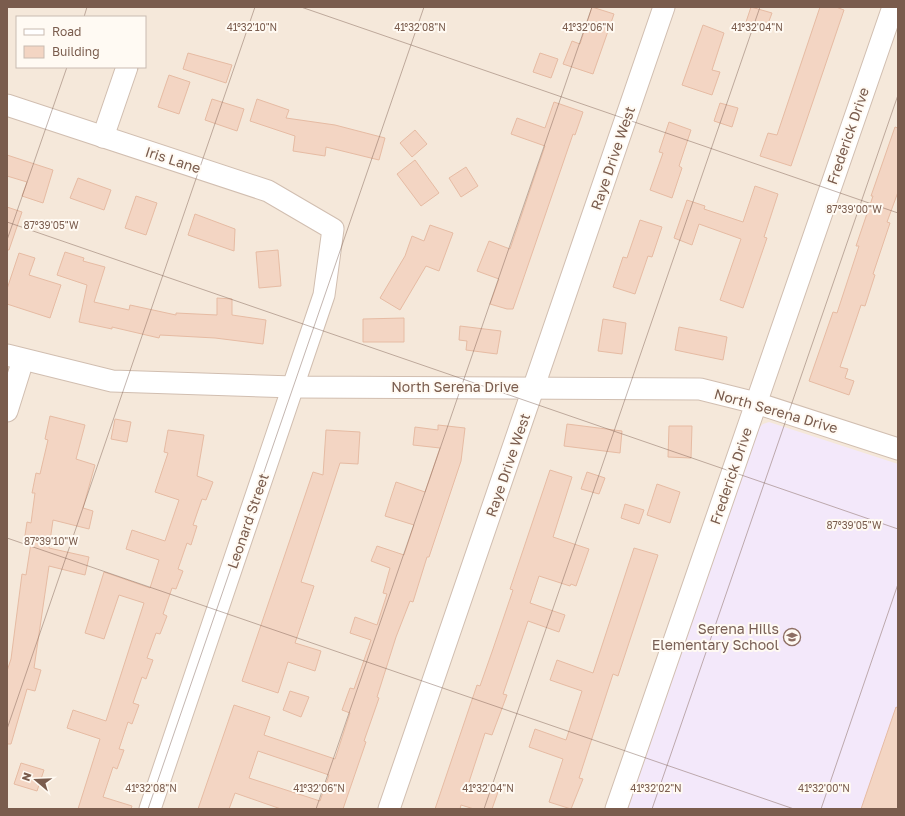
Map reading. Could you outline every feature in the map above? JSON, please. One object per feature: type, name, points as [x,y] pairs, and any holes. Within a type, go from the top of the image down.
[{"type":"street","name":"Raye Drive West","points":[[389,809],[535,387],[664,7]]},
{"type":"street","name":"Frederick Drive","points":[[616,809],[893,7]]},
{"type":"street","points":[[103,137],[127,68]]},
{"type":"street","name":"Iris Lane","points":[[7,104],[268,191],[333,229]]},
{"type":"street","name":"Leonard Street","points":[[150,809],[324,296],[327,260],[333,229]]},
{"type":"street","name":"North Serena Drive","points":[[15,358],[112,381],[294,387],[700,389],[756,403],[898,449]]},
{"type":"street","points":[[7,411],[15,358]]},
{"type":"shaded area","points":[[7,7],[898,7],[898,809],[7,809]]},
{"type":"shaded area","name":"Serena Hills Elementary School","points":[[769,422],[898,464],[898,809],[627,809],[753,442],[758,429],[763,424]]},
{"type":"building","points":[[592,7],[614,14],[593,74],[563,64],[572,41],[580,44]]},
{"type":"building","points":[[751,7],[772,13],[766,29],[746,22]]},
{"type":"building","points":[[820,7],[836,7],[844,10],[791,166],[760,156],[768,133],[777,135]]},
{"type":"building","points":[[703,25],[724,33],[712,70],[720,72],[712,95],[682,85]]},
{"type":"building","points":[[188,53],[232,65],[226,83],[183,69]]},
{"type":"building","points":[[540,53],[558,59],[551,78],[533,72]]},
{"type":"building","points":[[169,75],[190,82],[179,114],[158,107]]},
{"type":"building","points":[[212,99],[244,109],[237,131],[205,120]]},
{"type":"building","points":[[257,99],[289,110],[286,118],[335,125],[385,138],[379,160],[326,147],[325,156],[293,151],[295,136],[250,121]]},
{"type":"building","points":[[554,102],[583,112],[575,135],[573,134],[513,309],[507,309],[490,304],[499,279],[477,271],[489,241],[510,249],[545,146],[511,134],[517,118],[545,128]]},
{"type":"building","points":[[720,103],[738,108],[732,127],[714,121]]},
{"type":"building","points":[[669,122],[691,130],[679,166],[682,168],[672,198],[650,190],[663,153],[659,152]]},
{"type":"building","points":[[895,127],[898,128],[898,192],[887,222],[890,223],[873,274],[875,275],[865,306],[861,305],[840,367],[848,369],[845,378],[854,381],[849,395],[809,381],[833,312],[837,313],[859,246],[856,246],[873,196],[871,196]]},
{"type":"building","points":[[415,130],[427,144],[412,157],[400,143]]},
{"type":"building","points":[[7,155],[53,170],[43,203],[22,196],[27,182],[7,176]]},
{"type":"building","points":[[415,160],[439,193],[421,206],[397,174]]},
{"type":"building","points":[[466,167],[478,186],[461,197],[449,178]]},
{"type":"building","points":[[78,178],[111,190],[104,210],[70,198]]},
{"type":"building","points":[[755,186],[778,194],[764,237],[767,238],[743,308],[720,300],[741,239],[699,224],[692,245],[674,238],[687,200],[705,206],[704,209],[743,222]]},
{"type":"building","points":[[136,196],[157,203],[146,235],[125,228]]},
{"type":"building","points":[[7,207],[22,212],[9,250],[7,250]]},
{"type":"building","points":[[195,214],[235,229],[234,251],[188,235]]},
{"type":"building","points":[[640,220],[662,227],[652,257],[648,256],[635,294],[613,287],[623,257],[627,258]]},
{"type":"building","points":[[430,225],[453,233],[439,271],[426,266],[400,310],[380,298],[405,256],[412,236],[424,241]]},
{"type":"building","points":[[278,250],[281,286],[259,288],[256,252]]},
{"type":"building","points":[[65,252],[84,258],[83,261],[105,267],[94,302],[129,310],[130,305],[176,315],[176,313],[217,315],[217,298],[232,299],[232,315],[266,320],[263,344],[215,338],[160,335],[159,338],[112,327],[112,329],[79,322],[87,285],[57,275]]},
{"type":"building","points":[[19,253],[35,258],[29,275],[61,285],[50,318],[7,304],[7,289]]},
{"type":"building","points":[[404,318],[404,342],[363,342],[363,319]]},
{"type":"building","points":[[603,319],[626,323],[622,354],[598,351]]},
{"type":"building","points":[[460,326],[501,331],[497,354],[466,350],[467,341],[459,340]]},
{"type":"building","points":[[679,327],[727,337],[723,360],[675,350]]},
{"type":"building","points":[[50,416],[85,425],[76,459],[95,465],[83,508],[93,511],[89,529],[53,520],[49,548],[89,557],[85,575],[49,566],[34,668],[41,670],[35,691],[27,689],[11,744],[7,744],[7,671],[11,659],[22,574],[26,575],[31,543],[24,542],[27,522],[31,523],[35,493],[32,493],[36,473],[40,474],[48,440],[45,439]]},
{"type":"building","points":[[115,419],[131,422],[127,442],[111,439]]},
{"type":"building","points":[[567,424],[622,431],[620,453],[564,446]]},
{"type":"building","points":[[438,425],[465,428],[461,461],[429,557],[427,557],[413,602],[410,601],[396,637],[377,697],[379,698],[364,741],[366,742],[343,809],[281,809],[235,793],[229,809],[198,809],[234,705],[270,717],[264,735],[335,759],[350,713],[342,710],[350,688],[354,689],[371,640],[350,633],[355,617],[377,625],[387,594],[383,593],[390,568],[371,561],[377,546],[404,555],[414,525],[385,516],[396,482],[425,492],[440,448],[413,445],[415,427],[438,430]],"holes":[[[258,751],[329,775],[320,801],[249,778]]]},
{"type":"building","points":[[669,426],[692,426],[691,458],[668,457]]},
{"type":"building","points":[[168,430],[204,435],[197,476],[213,482],[206,500],[202,499],[193,525],[197,526],[191,545],[187,543],[178,569],[183,571],[176,589],[172,588],[163,614],[167,616],[160,634],[156,633],[147,658],[153,660],[146,679],[142,677],[133,703],[139,705],[132,724],[128,722],[119,749],[124,750],[117,769],[113,767],[103,797],[132,806],[131,809],[78,809],[100,739],[67,728],[73,710],[106,721],[144,603],[119,595],[104,639],[85,633],[104,572],[150,588],[159,560],[126,549],[132,530],[165,541],[179,500],[155,492],[168,453],[164,452]]},
{"type":"building","points":[[326,430],[360,432],[358,464],[340,463],[301,582],[314,586],[295,643],[321,651],[315,671],[288,662],[278,693],[242,681],[313,472],[323,475]]},
{"type":"building","points":[[550,470],[572,477],[553,537],[589,549],[576,586],[571,584],[570,586],[539,576],[530,603],[565,615],[559,632],[528,621],[503,694],[507,695],[492,735],[485,733],[469,782],[498,792],[492,809],[474,809],[461,805],[460,809],[435,809],[477,685],[480,686],[493,649],[513,590],[510,589]]},
{"type":"building","points":[[587,472],[605,478],[599,494],[581,489]]},
{"type":"building","points":[[657,484],[680,492],[670,523],[647,515]]},
{"type":"building","points":[[625,504],[644,510],[639,524],[621,518]]},
{"type":"building","points":[[634,548],[658,555],[618,676],[613,674],[579,778],[583,779],[571,809],[549,802],[563,759],[529,747],[535,729],[566,740],[582,691],[550,680],[557,660],[593,673]]},
{"type":"building","points":[[290,691],[309,697],[301,717],[283,710]]},
{"type":"building","points":[[896,707],[898,708],[898,809],[861,809]]},
{"type":"building","points":[[21,763],[44,770],[37,791],[14,784]]},
{"type":"place","name":"Serena Hills Elementary School","points":[[792,637]]}]
